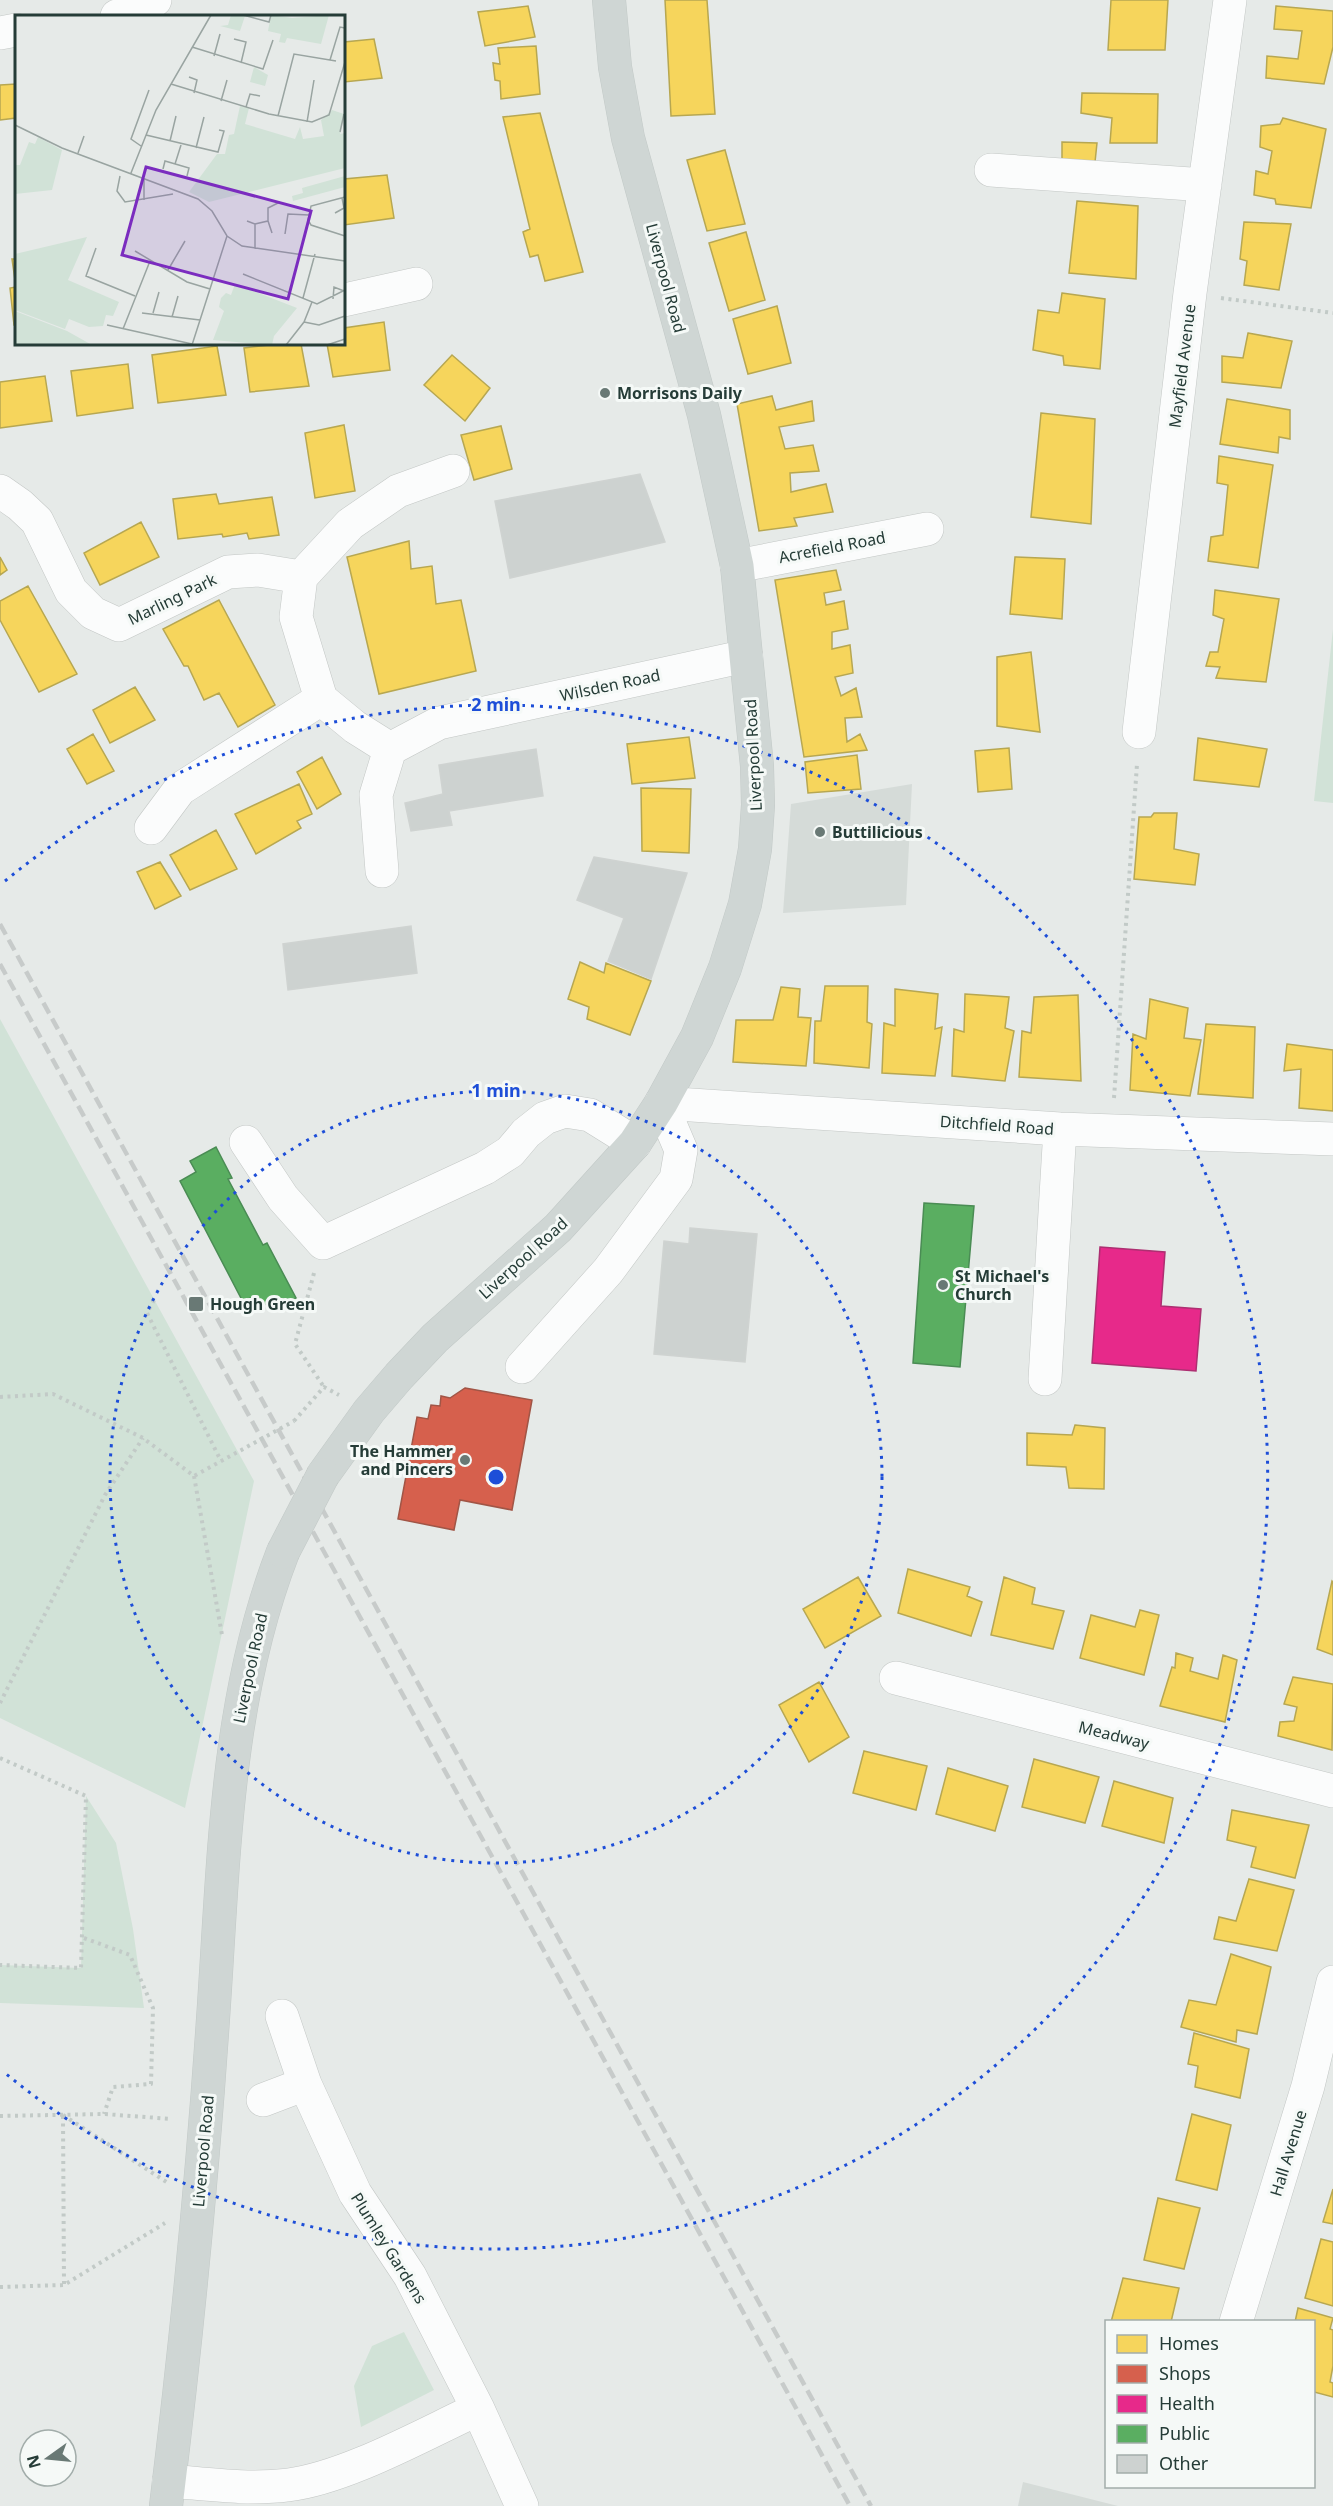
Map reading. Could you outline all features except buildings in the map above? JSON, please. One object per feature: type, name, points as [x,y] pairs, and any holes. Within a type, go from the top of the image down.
[{"type":"main road","name":"Liverpool Road","points":[[167,2494],[199,2203],[230,1785],[242,1696],[259,1619],[282,1552],[323,1475],[369,1411],[435,1338],[558,1228],[635,1143],[661,1103],[697,1037],[725,968],[747,893],[755,849],[758,805],[757,766],[737,566],[704,415],[628,138],[615,66],[609,0]]},
{"type":"street","points":[[127,15],[137,14],[155,0]]},
{"type":"street","name":"Mayfield Avenue","points":[[1139,732],[1190,293],[1230,0]]},
{"type":"street","points":[[0,33],[15,30]]},
{"type":"street","points":[[991,171],[1205,185]]},
{"type":"street","points":[[345,300],[416,284]]},
{"type":"street","points":[[382,871],[376,795],[390,749],[355,727],[321,699],[296,617],[301,578],[350,524],[398,491],[453,471]]},
{"type":"street","name":"Marling Park","points":[[0,491],[38,521],[71,591],[93,613],[119,625],[228,572],[258,570],[301,578]]},
{"type":"street","name":"Acrefield Road","points":[[737,566],[927,528]]},
{"type":"street","name":"Wilsden Road","points":[[390,749],[439,723],[746,656]]},
{"type":"street","points":[[151,828],[180,789],[321,699]]},
{"type":"street","points":[[522,1367],[608,1271],[676,1179],[681,1150],[661,1103]]},
{"type":"street","name":"Ditchfield Road","points":[[661,1103],[1060,1130],[1333,1139]]},
{"type":"street","points":[[246,1142],[283,1198],[323,1243],[485,1168],[510,1152],[526,1133],[545,1118],[565,1111],[590,1115],[635,1143]]},
{"type":"street","points":[[1045,1379],[1060,1130]]},
{"type":"street","name":"Meadway","points":[[896,1678],[1333,1791]]},
{"type":"street","name":"Hall Avenue","points":[[1237,2320],[1321,2089],[1333,1982]]},
{"type":"street","name":"Plumley Gardens","points":[[282,2016],[305,2084],[355,2193],[410,2276],[478,2409],[522,2506]]},
{"type":"street","points":[[263,2100],[305,2084]]},
{"type":"street","points":[[167,2494],[289,2485],[333,2474],[478,2409]]},
{"type":"path","points":[[1190,293],[1333,313]]},
{"type":"path","points":[[1112,1132],[1139,732]]},
{"type":"path","points":[[323,1243],[295,1344],[324,1387],[369,1411]]},
{"type":"path","points":[[154,1300],[147,1313],[221,1461]]},
{"type":"path","points":[[194,1476],[294,1421],[324,1387]]},
{"type":"path","points":[[0,1397],[53,1394],[143,1438],[194,1476],[222,1636]]},
{"type":"path","points":[[0,1703],[105,1495],[143,1438]]},
{"type":"path","points":[[0,1758],[86,1796],[84,1938],[81,1968],[0,1965]]},
{"type":"path","points":[[84,1938],[130,1955],[153,2008],[151,2084],[113,2087],[104,2114]]},
{"type":"path","points":[[0,2116],[104,2114],[206,2121]]},
{"type":"path","points":[[0,2287],[64,2285],[199,2203],[63,2115]]},
{"type":"path","points":[[63,2115],[64,2285]]},
{"type":"shaded area","points":[[912,784],[906,905],[783,913],[791,804]]},
{"type":"shaded area","points":[[1023,2482],[1118,2506],[1018,2506]]},
{"type":"green space","points":[[1333,629],[1333,803],[1314,801]]},
{"type":"green space","points":[[0,1019],[254,1481],[185,1808],[0,1718]]},
{"type":"green space","points":[[86,1796],[116,1843],[133,1929],[144,2008],[0,2003],[0,1965],[81,1968]]},
{"type":"green space","points":[[404,2332],[434,2390],[361,2427],[354,2386],[372,2346]]},
{"type":"railway","points":[[0,924],[871,2506]]},
{"type":"railway","points":[[0,964],[850,2506]]},
{"type":"place","name":"Morrisons Daily","points":[[605,393]]},
{"type":"place","name":"Buttilicious","points":[[820,832]]},
{"type":"place","name":"St Michael's Church","points":[[943,1285]]},
{"type":"place","name":"Hough Green","points":[[196,1304]]},
{"type":"place","name":"The Hammer and Pincers","points":[[465,1460]]}]
